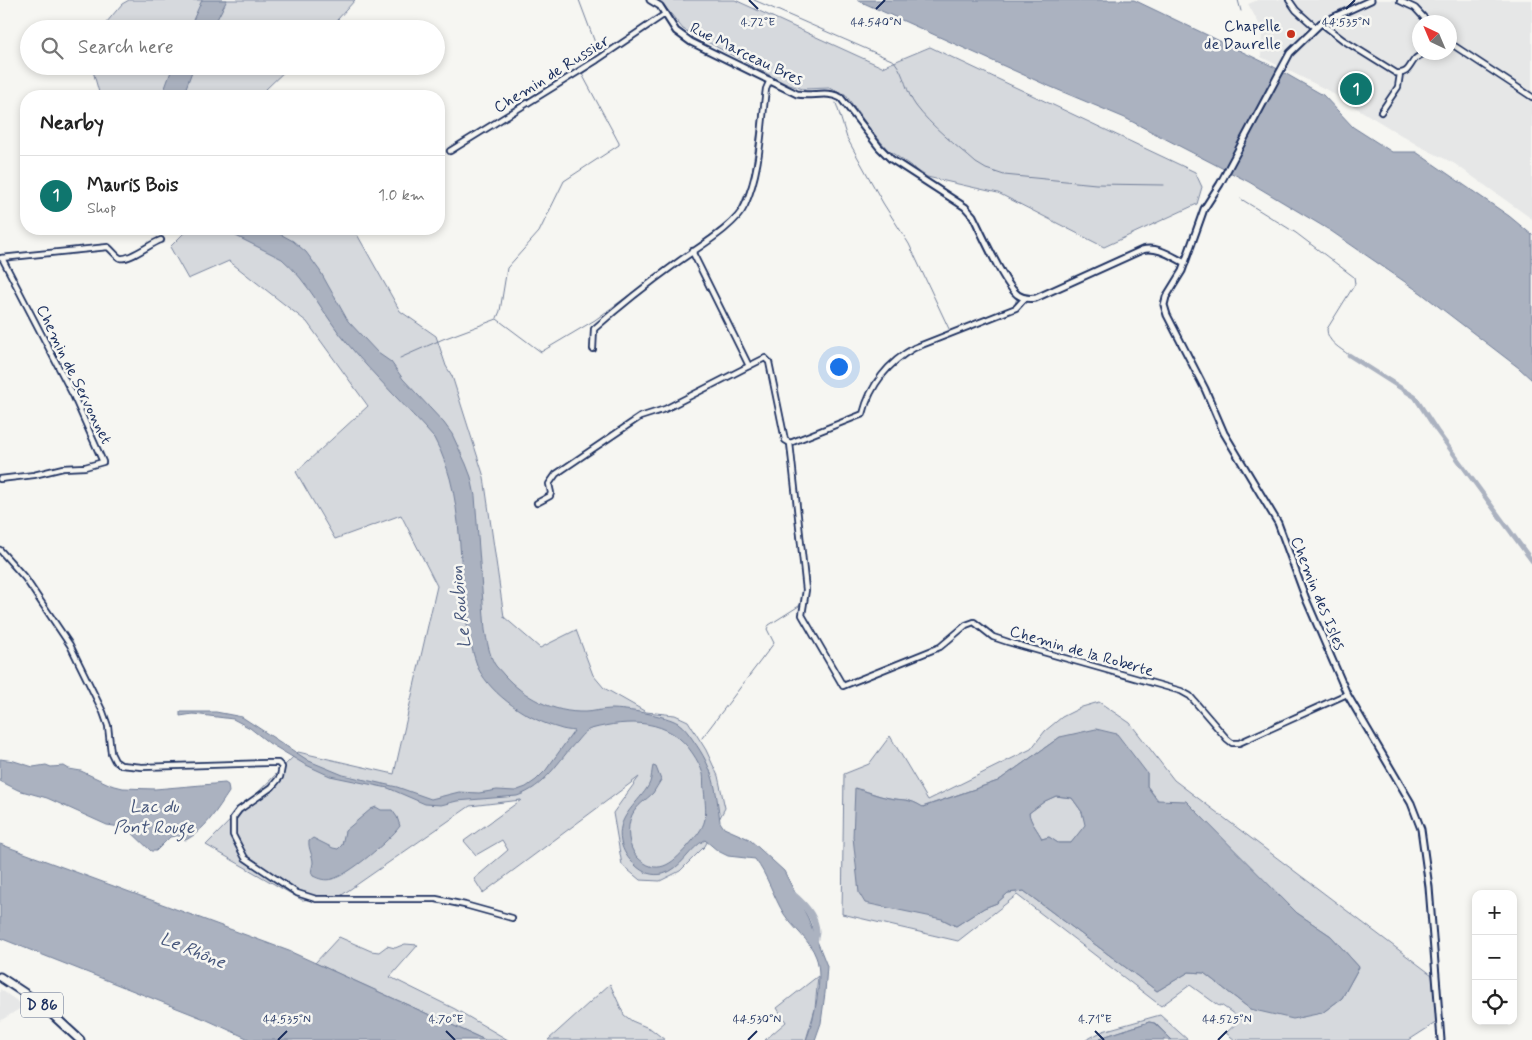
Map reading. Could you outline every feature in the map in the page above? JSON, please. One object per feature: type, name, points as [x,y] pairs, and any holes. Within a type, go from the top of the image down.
[{"type":"main road","name":"D 86","points":[[0,977],[41,1004],[80,1040]]},
{"type":"street","name":"Rue Marceau Bres","points":[[650,0],[660,6],[676,31],[683,37],[797,94],[829,94],[841,98],[879,148],[891,159],[964,207],[973,216],[1009,285],[1014,292],[1025,298]]},
{"type":"street","points":[[1289,0],[1296,10],[1315,28]]},
{"type":"street","points":[[1359,5],[1364,0]]},
{"type":"street","name":"Chemin des Isles","points":[[1371,0],[1321,23],[1290,53],[1204,210],[1185,264],[1166,297],[1164,305],[1167,315],[1205,389],[1224,433],[1278,522],[1306,599],[1347,694],[1411,803],[1421,829],[1429,887],[1441,1040]]},
{"type":"street","points":[[1398,0],[1415,8],[1422,15]]},
{"type":"street","name":"Chemin de Russier","points":[[450,151],[597,60],[665,14]]},
{"type":"street","points":[[1321,23],[1343,40],[1388,69],[1400,74],[1408,70],[1414,60]]},
{"type":"street","points":[[1457,49],[1532,97]]},
{"type":"street","points":[[1381,112],[1398,87],[1400,74]]},
{"type":"street","points":[[593,349],[594,329],[613,312],[725,228],[744,208],[751,190],[758,160],[766,89],[770,80]]},
{"type":"street","points":[[1,258],[108,247],[119,258],[126,258],[161,240]]},
{"type":"street","points":[[537,503],[550,496],[549,484],[556,474],[640,417],[665,409],[761,359],[765,358],[769,362],[788,443],[863,414],[870,393],[878,380],[903,354],[1000,316],[1016,308],[1025,298],[1036,298],[1142,250],[1151,248],[1160,250],[1185,264]]},
{"type":"street","points":[[692,252],[749,366]]},
{"type":"street","name":"Chemin de Servonnet","points":[[0,479],[34,475],[63,468],[85,467],[103,462],[74,397],[6,262],[1,258]]},
{"type":"street","name":"Chemin de la Roberte","points":[[788,443],[806,590],[802,615],[843,686],[940,647],[966,625],[974,622],[993,636],[1008,642],[1181,691],[1190,696],[1232,743],[1240,743],[1347,694]]},
{"type":"street","points":[[0,550],[17,568],[65,635],[103,712],[108,726],[111,753],[115,761],[121,765],[142,767],[221,763],[278,763],[282,767],[280,777],[272,787],[239,810],[233,818],[233,835],[244,858],[297,893],[316,899],[436,899],[512,918]]},
{"type":"shaded area","points":[[129,0],[355,0],[337,20],[109,20],[122,4]]},
{"type":"shaded area","points":[[655,0],[735,0],[882,67],[930,47],[1195,172],[1202,187],[1197,204],[1104,247],[998,193],[927,177],[888,150],[845,94],[829,88],[803,89],[786,84],[683,29],[663,4]]},
{"type":"shaded area","points":[[1258,0],[1532,0],[1532,219],[1455,164],[1419,146],[1327,90],[1261,57],[1262,29],[1248,4]]},
{"type":"shaded area","points":[[94,75],[281,75],[265,90],[98,90]]},
{"type":"shaded area","points":[[182,235],[357,235],[400,311],[436,336],[446,366],[452,376],[484,477],[504,617],[540,648],[576,630],[593,675],[604,688],[646,712],[675,715],[688,721],[706,750],[718,776],[725,808],[705,846],[680,871],[660,881],[640,880],[622,865],[613,813],[639,777],[483,893],[474,879],[508,850],[502,840],[476,855],[464,841],[521,800],[470,806],[339,897],[302,900],[206,845],[298,752],[394,774],[437,586],[401,515],[335,539],[296,472],[368,406],[307,322],[229,261],[188,279],[170,247]]},
{"type":"shaded area","points":[[1099,702],[1130,723],[1174,780],[1432,975],[1437,1022],[1409,1040],[1235,1040],[1226,1033],[1241,1019],[1221,1005],[1219,1006],[1190,985],[1161,1006],[1017,895],[958,941],[842,914],[844,774],[869,764],[890,736],[928,800],[1031,749],[1045,731],[1062,717],[1082,707]],"holes":[[[1060,737],[1147,773],[1147,786],[1158,800],[1297,913],[1331,936],[1359,967],[1342,998],[1322,1013],[1250,1009],[1204,973],[1189,972],[1157,991],[1024,891],[1008,893],[997,903],[984,908],[956,926],[942,919],[855,789],[910,801],[922,807],[998,781]]]},
{"type":"shaded area","points":[[1056,796],[1072,798],[1082,812],[1086,825],[1071,843],[1058,843],[1049,837],[1042,839],[1030,817],[1029,813],[1045,801]]},
{"type":"shaded area","points":[[339,937],[371,951],[379,952],[387,946],[395,948],[405,944],[418,945],[390,977],[455,1009],[508,1040],[485,1040],[315,963]]},
{"type":"shaded area","points":[[818,976],[815,1009],[806,1040],[765,1040],[786,1022],[777,1008]]},
{"type":"shaded area","points":[[610,984],[624,1015],[632,1021],[651,1029],[665,1040],[548,1040]]},
{"type":"shaded area","points":[[0,989],[24,1006],[0,1021]]},
{"type":"shaded area","points":[[1160,1015],[1188,1040],[1172,1040],[1155,1023],[1149,1022],[1100,1038],[1100,1040],[1086,1040],[1103,1031]]},
{"type":"water","points":[[202,0],[227,0],[217,20],[193,20]]},
{"type":"water","points":[[857,0],[1134,0],[1274,67],[1323,95],[1353,127],[1392,152],[1416,152],[1509,216],[1532,235],[1532,380],[1421,293],[1331,231],[1249,182],[1125,118],[1044,84]]},
{"type":"water","points":[[170,75],[191,75],[185,90],[164,90]]},
{"type":"water","points":[[234,235],[282,235],[306,252],[320,271],[348,321],[378,353],[391,362],[403,379],[452,434],[471,477],[475,496],[485,630],[488,647],[496,666],[512,683],[530,697],[551,707],[573,712],[611,709],[626,710],[664,717],[678,723],[690,735],[706,760],[713,779],[720,822],[724,828],[749,839],[784,871],[808,918],[827,966],[821,1023],[815,1040],[806,1040],[815,1010],[818,987],[819,975],[816,957],[810,945],[784,914],[755,859],[728,856],[718,851],[705,840],[694,848],[675,868],[663,874],[655,875],[638,868],[624,852],[620,834],[621,826],[628,813],[649,785],[653,766],[656,767],[661,780],[653,793],[634,811],[630,820],[630,843],[637,857],[651,866],[664,866],[676,859],[702,827],[706,808],[703,774],[699,764],[684,742],[673,734],[648,724],[634,723],[591,729],[582,735],[543,780],[527,792],[517,796],[457,801],[441,805],[425,804],[388,788],[330,776],[304,764],[233,719],[193,714],[180,716],[180,712],[216,712],[242,717],[309,761],[343,775],[397,787],[431,799],[459,792],[515,791],[526,787],[546,770],[574,731],[547,724],[524,713],[502,697],[484,678],[478,668],[470,640],[465,611],[454,493],[446,465],[434,438],[347,343],[300,278],[282,259]]},
{"type":"water","points":[[1096,729],[1117,734],[1147,773],[1147,786],[1157,800],[1186,801],[1297,913],[1331,936],[1359,967],[1342,998],[1322,1013],[1293,1019],[1250,1009],[1204,973],[1189,972],[1157,991],[1024,891],[1008,893],[997,903],[984,908],[956,926],[942,919],[865,903],[859,893],[853,837],[855,788],[885,797],[910,801],[923,807],[998,781],[1060,737]],"holes":[[[1056,796],[1072,798],[1082,812],[1085,825],[1071,843],[1058,843],[1049,837],[1042,839],[1029,813],[1045,801]]]},
{"type":"water","name":"Lac du Pont Rouge","points":[[0,759],[33,767],[46,765],[51,767],[64,766],[123,788],[155,789],[225,783],[228,785],[229,792],[210,819],[193,836],[186,840],[176,836],[170,837],[156,851],[151,851],[127,828],[107,825],[47,798],[18,790],[0,781]]},
{"type":"water","points":[[376,807],[381,810],[392,810],[400,826],[395,832],[368,857],[339,876],[327,880],[313,876],[311,871],[313,860],[309,841],[313,838],[338,849],[342,845],[345,831]]},
{"type":"water","name":"Le Rhône","points":[[0,844],[289,951],[485,1040],[251,1040],[207,1020],[0,938]]},
{"type":"water","points":[[1149,1022],[1154,1023],[1172,1040],[1100,1040],[1100,1038]]},
{"type":"waterway","points":[[579,0],[600,56]]},
{"type":"waterway","points":[[754,0],[894,61],[901,72],[913,101],[922,113],[953,143],[986,169],[1004,175],[1096,184],[1164,185]]},
{"type":"waterway","points":[[1238,0],[1241,11]]},
{"type":"waterway","points":[[497,318],[500,311],[507,268],[539,232],[564,181],[619,145],[582,74],[643,32]]},
{"type":"waterway","points":[[400,358],[443,339],[497,319],[541,352],[595,320],[727,223],[738,211],[751,180],[764,86]]},
{"type":"waterway","points":[[836,103],[847,138],[883,203],[909,244],[950,331]]},
{"type":"waterway","points":[[1241,199],[1296,233],[1354,277],[1355,284],[1327,329],[1329,338],[1349,355]]},
{"type":"waterway","points":[[1014,307],[1017,298]]},
{"type":"waterway","points":[[872,382],[905,351],[947,333]]},
{"type":"waterway","points":[[1349,355],[1415,397],[1437,431],[1532,561]]},
{"type":"waterway","points":[[826,426],[839,421]]},
{"type":"waterway","points":[[787,447],[792,486]]},
{"type":"waterway","points":[[795,509],[797,538]]},
{"type":"waterway","points":[[798,542],[802,576]]},
{"type":"waterway","points":[[702,738],[774,643],[767,629],[769,625],[799,606],[803,600]]},
{"type":"waterway","name":"Le Roubion","points":[[792,894],[804,906],[814,921],[816,932],[814,944]]},
{"type":"place","name":"Chapelle de Daurelle","points":[[1291,34]]},
{"type":"place","name":"Mauris Bois","points":[[1356,89]]}]
